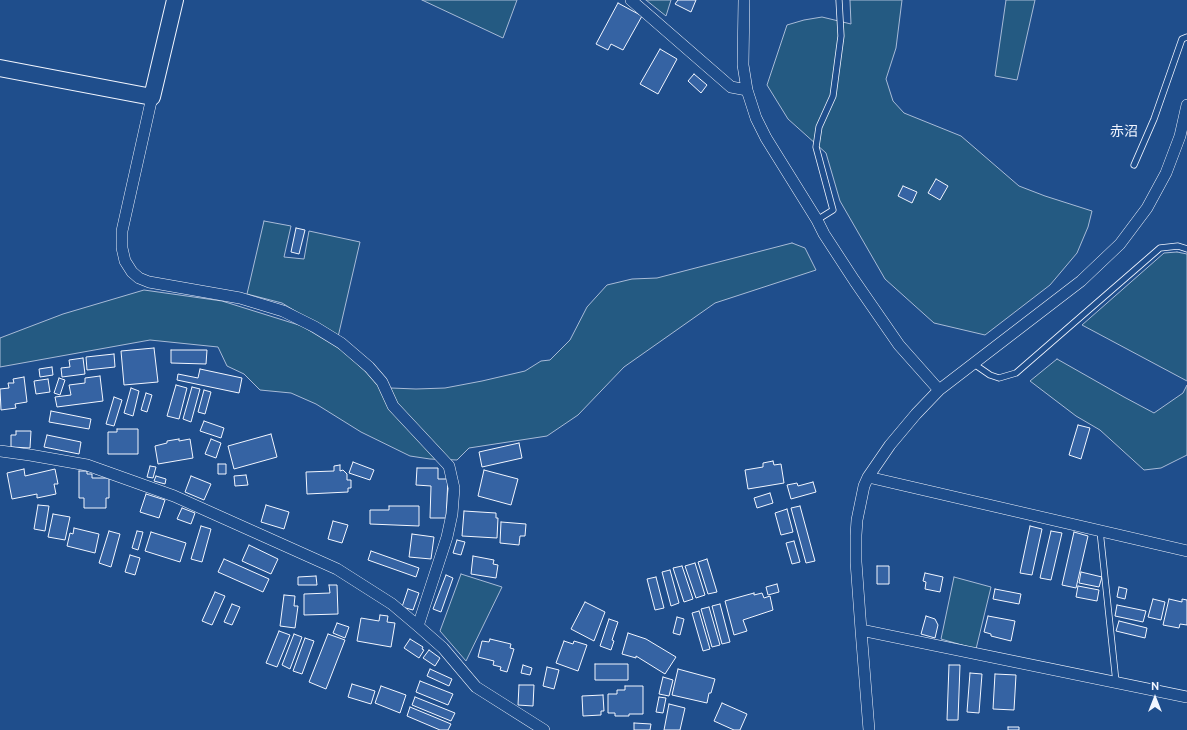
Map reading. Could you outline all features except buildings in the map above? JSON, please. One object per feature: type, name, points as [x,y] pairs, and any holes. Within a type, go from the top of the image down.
[{"type":"street","points":[[175,0],[122,231],[122,248],[125,261],[132,272],[139,278],[150,282],[240,298],[283,311],[315,327],[340,343],[369,367],[382,382],[393,406],[449,466],[454,488],[452,514],[447,537],[418,626]]},
{"type":"street","points":[[631,0],[731,87],[747,90]]},
{"type":"street","points":[[744,0],[743,66],[747,90],[756,118],[766,138],[817,220],[824,234],[854,280],[899,345],[939,390]]},
{"type":"street","points":[[0,68],[152,97]]},
{"type":"street","points":[[869,730],[856,562],[857,520],[864,486],[868,477],[890,445],[916,414],[939,390],[1081,281],[1120,244],[1147,208],[1166,173],[1180,136],[1187,105]]},
{"type":"street","points":[[0,451],[87,465],[174,496],[337,569],[392,604],[418,626],[443,648],[476,687],[544,730]]},
{"type":"street","points":[[868,477],[1187,551]]},
{"type":"street","points":[[861,630],[1187,697]]},
{"type":"lane","points":[[817,220],[833,210],[816,147],[819,127],[833,96],[841,36],[839,0]]},
{"type":"lane","points":[[1134,165],[1154,119],[1182,39],[1187,37]]},
{"type":"lane","points":[[974,364],[990,375],[999,378],[1016,373],[1160,248],[1178,246],[1187,249]]},
{"type":"lane","points":[[1100,531],[1116,682]]},
{"type":"shaded area","points":[[422,0],[517,0],[503,38]]},
{"type":"shaded area","points":[[646,0],[671,0],[666,16]]},
{"type":"shaded area","points":[[850,0],[902,0],[896,48],[886,79],[893,101],[904,113],[961,136],[1019,186],[1092,211],[1088,227],[1077,253],[1050,285],[985,335],[934,323],[885,279],[840,201],[826,153],[788,119],[767,85],[787,25],[822,17],[851,24]]},
{"type":"shaded area","points":[[1006,0],[1035,0],[1017,80],[995,76]]},
{"type":"shaded area","points":[[264,221],[291,226],[284,257],[304,259],[309,231],[360,242],[338,337],[282,303],[247,294]]},
{"type":"shaded area","points":[[792,243],[805,248],[816,270],[715,303],[624,367],[578,415],[547,436],[469,448],[457,460],[430,459],[410,456],[361,432],[316,404],[291,393],[260,390],[244,374],[227,366],[218,347],[150,340],[0,367],[0,338],[63,314],[144,290],[222,301],[302,326],[343,351],[378,383],[391,388],[445,388],[525,371],[541,361],[550,360],[570,340],[587,307],[607,285],[632,279],[657,278]]},
{"type":"shaded area","points":[[1177,252],[1187,254],[1187,381],[1082,325],[1164,253]]},
{"type":"shaded area","points":[[1057,359],[1154,413],[1183,393],[1187,385],[1187,455],[1161,468],[1144,470],[1100,430],[1076,416],[1030,381]]},
{"type":"shaded area","points":[[461,574],[502,587],[466,661],[440,631]]},
{"type":"shaded area","points":[[954,577],[991,587],[976,649],[941,639]]},
{"type":"district","name":"赤沼","points":[[1124,131]]}]
